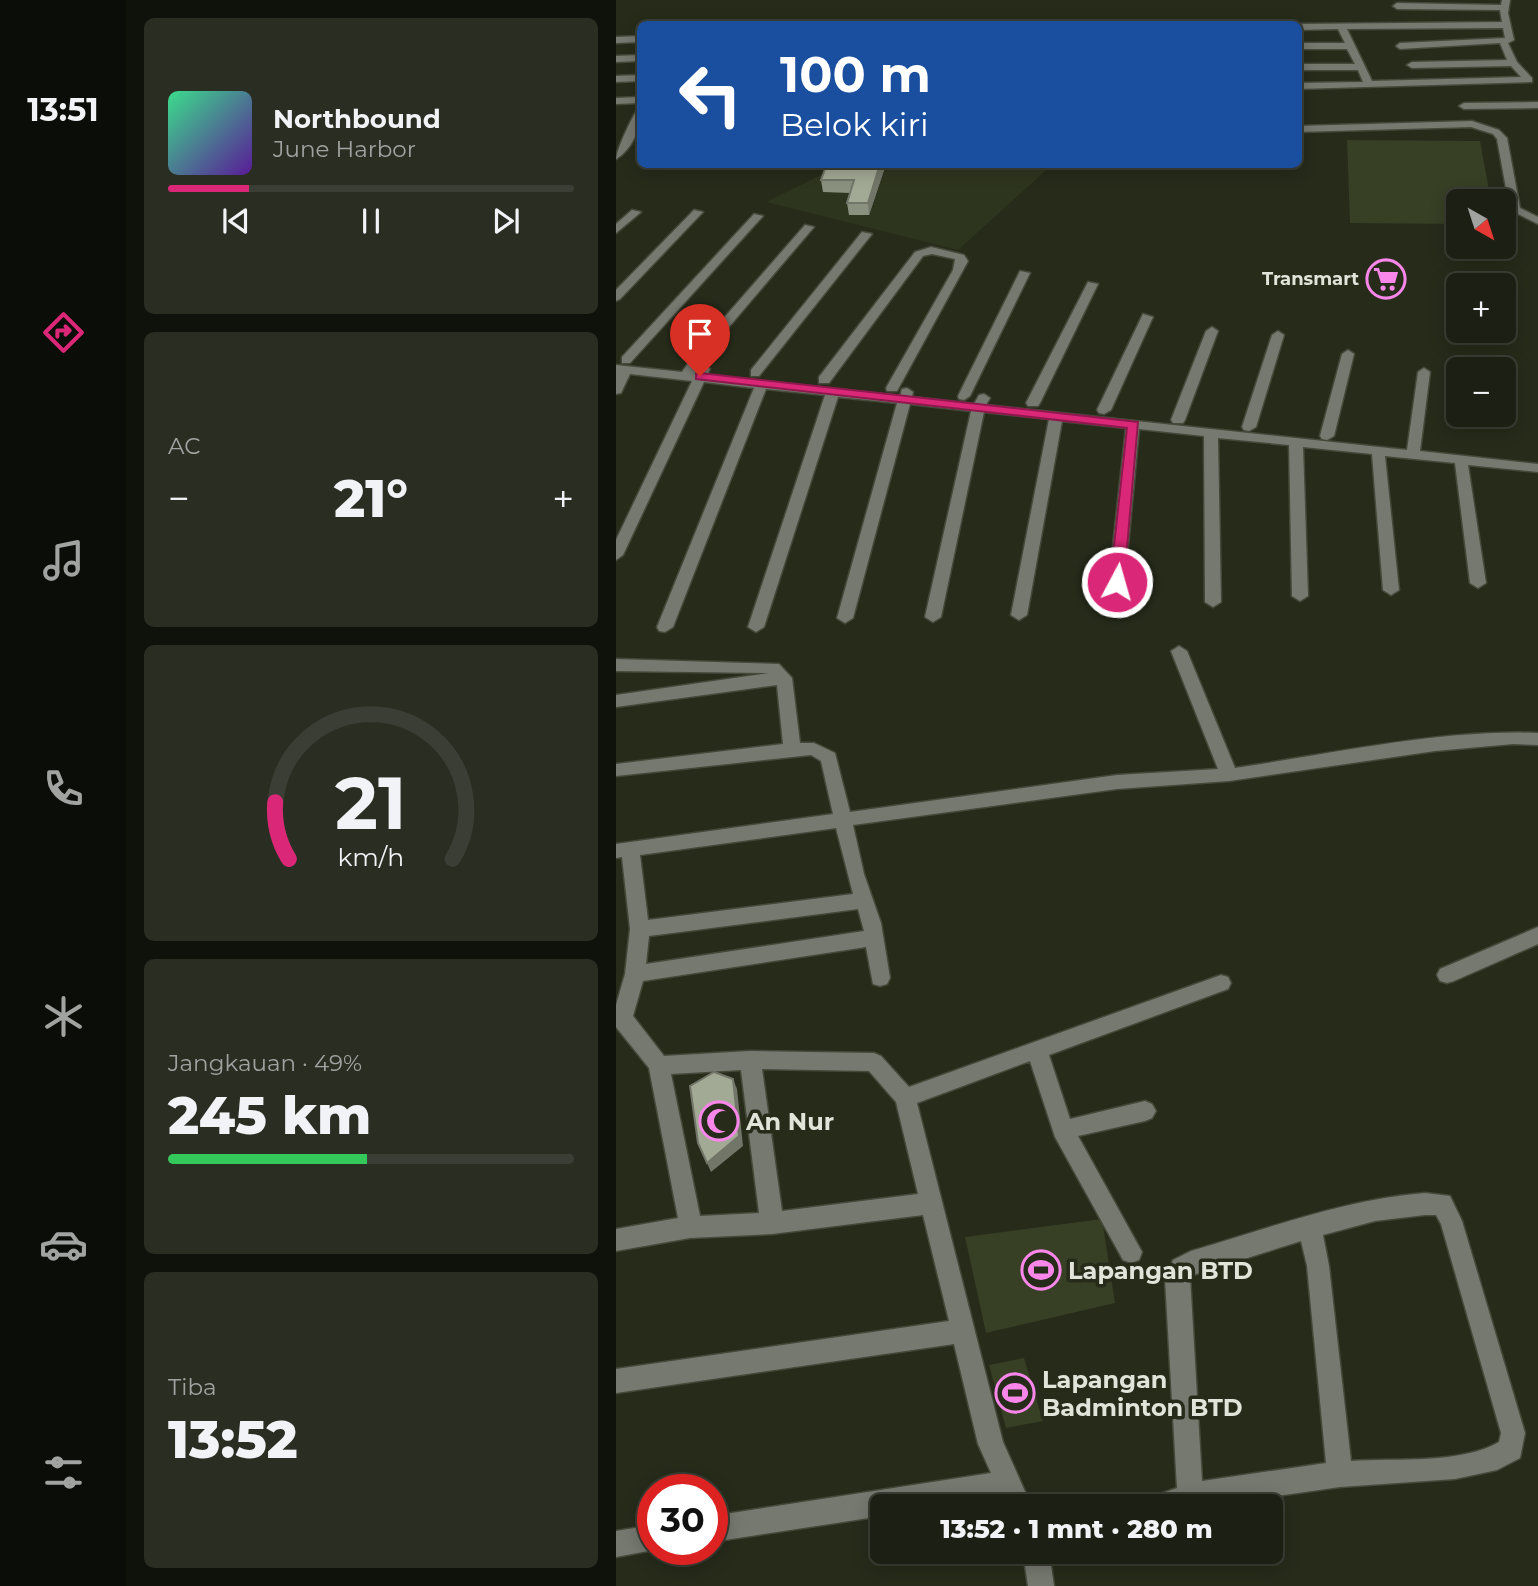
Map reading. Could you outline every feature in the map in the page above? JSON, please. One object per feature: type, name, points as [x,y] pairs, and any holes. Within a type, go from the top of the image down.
[{"type":"street","points":[[1396,6],[1505,4],[1511,37],[1504,43],[1400,46]]},
{"type":"street","points":[[1388,25],[1412,65],[1419,85]]},
{"type":"street","points":[[1302,26],[1507,25]]},
{"type":"street","points":[[1341,26],[1370,86]]},
{"type":"street","points":[[616,40],[637,39]]},
{"type":"street","points":[[1302,86],[1529,80],[1513,63],[1504,43]]},
{"type":"street","points":[[1302,46],[1349,46]]},
{"type":"street","points":[[616,59],[637,58]]},
{"type":"street","points":[[1412,65],[1513,63]]},
{"type":"street","points":[[1302,67],[1359,66]]},
{"type":"street","points":[[616,79],[637,78]]},
{"type":"street","points":[[1451,84],[1472,124]]},
{"type":"street","points":[[616,101],[637,100]]},
{"type":"street","points":[[1464,106],[1538,104]]},
{"type":"street","points":[[1302,129],[1472,124],[1496,132],[1502,138],[1515,210],[1538,221]]},
{"type":"street","points":[[616,136],[636,136]]},
{"type":"street","points":[[616,156],[636,136]]},
{"type":"street","points":[[616,230],[636,212]]},
{"type":"street","points":[[616,297],[698,212]]},
{"type":"street","points":[[616,390],[621,364],[758,216]]},
{"type":"street","points":[[616,555],[707,345],[809,227]]},
{"type":"street","points":[[665,627],[758,379],[866,234]]},
{"type":"street","points":[[756,627],[828,386],[919,254],[930,250],[960,257],[962,261],[959,270],[892,388]]},
{"type":"street","points":[[964,396],[1024,273]]},
{"type":"street","points":[[1033,403],[1092,284]]},
{"type":"street","points":[[1104,410],[1147,317]]},
{"type":"street","points":[[1178,419],[1212,331]]},
{"type":"street","points":[[1249,427],[1278,335]]},
{"type":"street","points":[[1335,440],[1348,354]]},
{"type":"street","points":[[621,364],[981,403],[1056,416],[1296,443],[1335,440],[1378,449],[1413,449],[1461,460],[1538,468]]},
{"type":"street","points":[[1413,449],[1423,372]]},
{"type":"street","points":[[828,386],[892,388],[905,395],[964,396],[981,403],[1033,403],[1104,410],[1413,449],[1538,458]]},
{"type":"street","points":[[845,618],[905,395]]},
{"type":"street","points":[[933,617],[981,403]]},
{"type":"street","points":[[1019,615],[1056,416]]},
{"type":"street","points":[[1114,608],[1133,425]]},
{"type":"street","points":[[1211,433],[1213,602]]},
{"type":"street","points":[[1296,443],[1300,596]]},
{"type":"street","points":[[1378,449],[1391,590]]},
{"type":"street","points":[[1461,460],[1478,583]]},
{"type":"street","points":[[1179,652],[1229,775]]},
{"type":"street","points":[[616,664],[768,666],[784,678],[792,749]]},
{"type":"street","points":[[616,701],[784,678]]},
{"type":"street","points":[[690,1227],[685,1185],[672,1142],[659,1065],[619,1018],[635,974],[640,929],[623,850],[1117,782],[1229,775],[1435,745],[1513,738],[1538,739]]},
{"type":"street","points":[[616,770],[792,749],[814,749],[829,757],[842,818],[873,923],[880,978]]},
{"type":"street","points":[[640,929],[865,900]]},
{"type":"street","points":[[1447,975],[1538,935]]},
{"type":"street","points":[[635,974],[873,938]]},
{"type":"street","points":[[905,1098],[1221,983]]},
{"type":"street","points":[[1038,1050],[1063,1130],[1131,1252]]},
{"type":"street","points":[[659,1065],[750,1059],[874,1062],[905,1098],[991,1444],[1014,1494]]},
{"type":"street","points":[[750,1059],[772,1223]]},
{"type":"street","points":[[1063,1130],[1145,1111]]},
{"type":"street","points":[[616,1240],[690,1227],[772,1223],[930,1203]]},
{"type":"street","points":[[1422,1203],[1441,1204],[1451,1221],[1513,1433],[1511,1449],[1501,1458],[1476,1464],[1340,1474],[1190,1494],[1177,1279],[1181,1268],[1191,1262],[1381,1210],[1422,1203]]},
{"type":"street","points":[[1310,1228],[1318,1266],[1340,1474]]},
{"type":"street","points":[[616,1381],[961,1331]]},
{"type":"street","points":[[728,1527],[1009,1483]]},
{"type":"street","points":[[616,1544],[637,1541]]},
{"type":"street","points":[[1038,1564],[1041,1586]]},
{"type":"shaded area","points":[[1347,140],[1480,141],[1489,189],[1446,189],[1446,224],[1350,223]]},
{"type":"shaded area","points":[[835,168],[1049,168],[958,250],[766,202]]},
{"type":"shaded area","name":"Lapangan BTD","points":[[1102,1219],[1115,1303],[986,1333],[965,1237]]},
{"type":"shaded area","name":"Lapangan Badminton BTD","points":[[1024,1358],[1043,1421],[1006,1428],[989,1365]]},
{"type":"building","points":[[826,168],[879,168],[868,203],[847,203],[854,180],[821,180]]},
{"type":"building","name":"An Nur","points":[[714,1072],[733,1079],[739,1136],[707,1163],[698,1143],[690,1086]]},
{"type":"place","name":"Transmart","points":[[1386,279]]},
{"type":"place","name":"An Nur","points":[[719,1121]]},
{"type":"place","name":"Lapangan BTD","points":[[1041,1270]]},
{"type":"place","name":"Lapangan Badminton BTD","points":[[1015,1393]]},
{"type":"route","points":[[700,376],[1133,425],[1117,582]]}]
